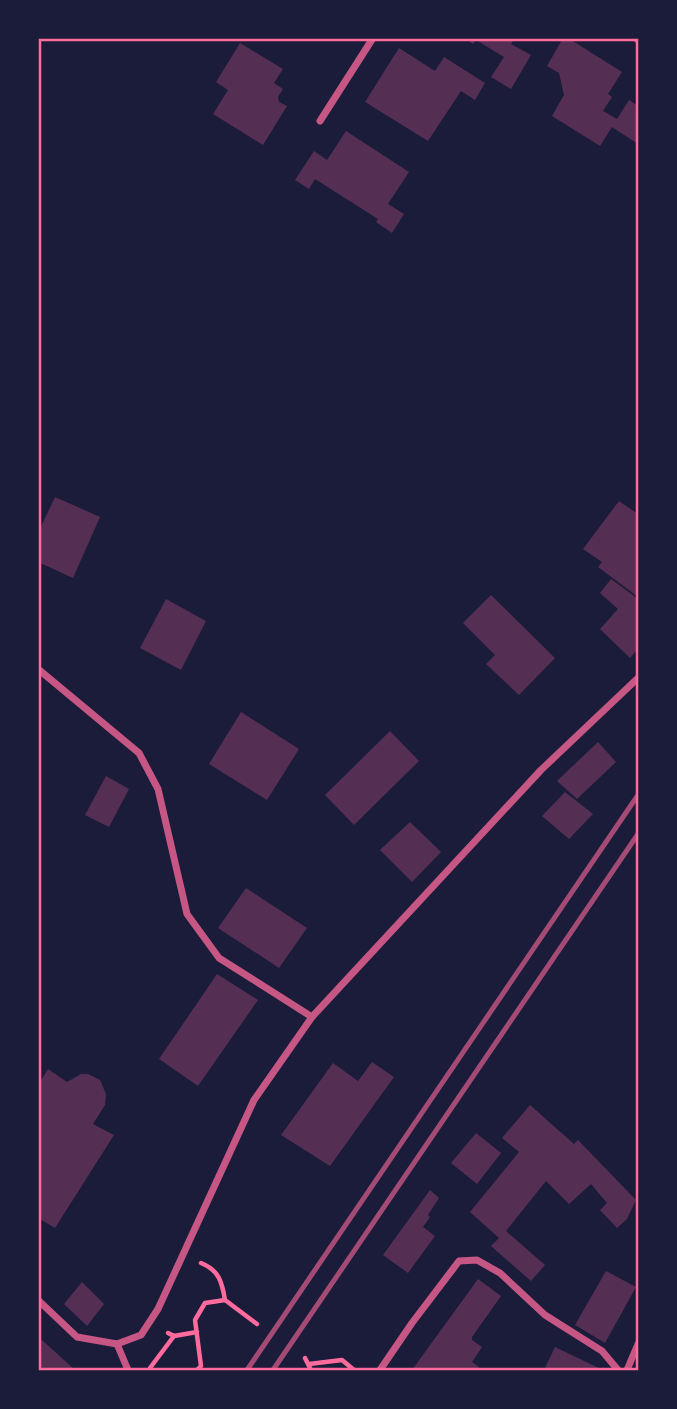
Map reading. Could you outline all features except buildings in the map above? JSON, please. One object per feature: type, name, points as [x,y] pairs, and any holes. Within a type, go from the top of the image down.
[{"type":"street","points":[[320,121],[373,38]]},
{"type":"street","points":[[38,669],[139,753],[158,789],[187,914],[219,958],[312,1017]]},
{"type":"street","points":[[38,1300],[77,1337],[117,1344],[141,1335],[158,1309],[254,1100],[312,1017],[541,769],[639,678]]},
{"type":"street","points":[[380,1370],[459,1261],[477,1260],[500,1273],[545,1315],[601,1352],[618,1370]]},
{"type":"street","points":[[117,1344],[128,1370]]},
{"type":"street","points":[[627,1370],[639,1344]]},
{"type":"path","points":[[205,1264],[217,1272],[225,1300],[257,1324]]},
{"type":"path","points":[[197,1370],[201,1366],[195,1320],[205,1303],[225,1300]]},
{"type":"path","points":[[150,1368],[174,1336],[197,1332]]},
{"type":"path","points":[[305,1358],[311,1370]]},
{"type":"path","points":[[309,1364],[342,1360],[354,1370]]},
{"type":"railway","points":[[247,1370],[638,795]]},
{"type":"railway","points":[[273,1370],[638,834]]}]
